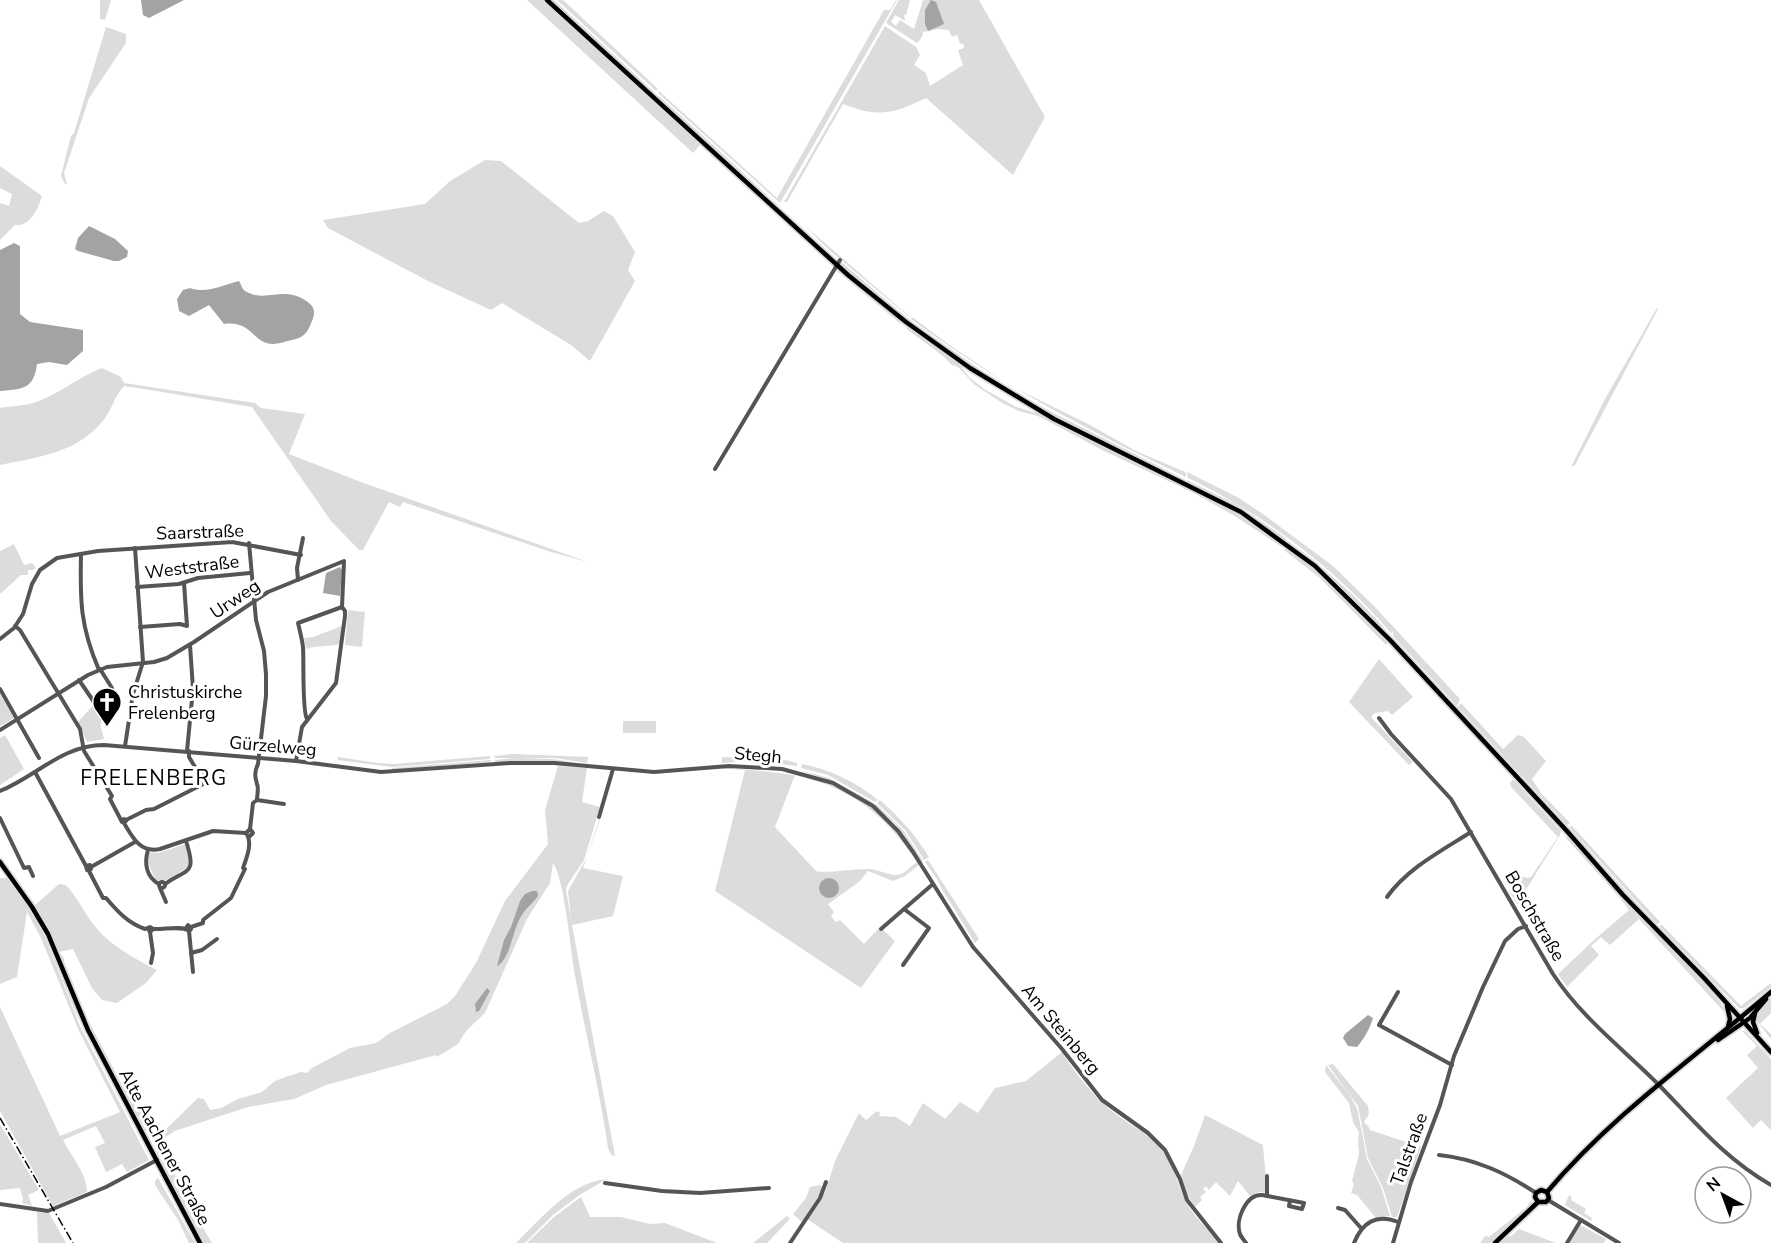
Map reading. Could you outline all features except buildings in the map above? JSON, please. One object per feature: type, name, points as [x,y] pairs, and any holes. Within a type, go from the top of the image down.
[{"type":"main road","points":[[548,0],[906,322],[985,378],[1054,419],[1227,504],[1270,532],[1315,566],[1391,641],[1623,895],[1771,1052]]},
{"type":"main road","name":"Alte Aachener Straße","points":[[0,862],[48,934],[81,1015],[200,1243]]},
{"type":"main road","points":[[1704,1049],[1726,1029],[1756,1011],[1771,993]]},
{"type":"main road","points":[[1547,1192],[1541,1190],[1536,1193],[1535,1197],[1538,1202],[1543,1204],[1548,1200],[1547,1192],[1574,1160],[1608,1127],[1658,1084],[1742,1020],[1771,993]]},
{"type":"main road","points":[[1726,1004],[1730,1019],[1726,1029]]},
{"type":"main road","points":[[1756,1011],[1754,1022],[1757,1036]]},
{"type":"main road","points":[[1495,1243],[1538,1202]]},
{"type":"street","points":[[715,469],[838,262]]},
{"type":"street","points":[[298,580],[297,568],[303,538]]},
{"type":"street","name":"Saarstraße","points":[[15,626],[24,611],[32,584],[40,570],[57,558],[135,548],[232,542],[249,543],[301,555]]},
{"type":"street","points":[[35,772],[89,868],[103,898],[106,898],[124,919],[150,930],[189,929],[203,923],[203,920],[227,902],[245,869],[243,868],[249,847],[248,833],[258,785],[255,781],[266,696],[264,651],[257,625],[250,573],[249,543]]},
{"type":"street","points":[[125,746],[133,694],[143,662],[135,548]]},
{"type":"street","points":[[81,554],[81,612],[88,640],[100,669],[112,688]]},
{"type":"street","name":"Urweg","points":[[0,730],[100,669],[160,660],[190,645],[268,592],[344,561],[342,607]]},
{"type":"street","name":"Weststraße","points":[[137,587],[184,583],[198,578],[250,573]]},
{"type":"street","points":[[140,627],[180,624],[188,626],[184,583]]},
{"type":"street","points":[[296,761],[302,727],[336,683],[339,650],[344,631],[345,611],[342,607],[298,623],[303,646],[304,712],[308,719]]},
{"type":"street","points":[[0,639],[15,626],[20,630],[80,729],[84,752],[96,773],[104,781],[112,796],[110,799],[135,842],[148,850],[160,849],[213,831],[248,833]]},
{"type":"street","points":[[190,645],[193,689],[188,751],[189,757],[206,782]]},
{"type":"street","points":[[79,680],[94,702]]},
{"type":"street","points":[[0,689],[39,758]]},
{"type":"street","name":"Boschstraße","points":[[1379,718],[1451,799],[1553,974],[1571,999],[1658,1084],[1713,1143],[1771,1185]]},
{"type":"street","name":"Gürzelweg","points":[[0,791],[24,780],[59,756],[84,747],[125,746],[188,751],[391,772],[488,764],[554,763]]},
{"type":"street","name":"Stegh","points":[[554,763],[660,772],[729,765],[782,770],[833,783],[873,806],[889,820]]},
{"type":"street","points":[[599,816],[613,769]]},
{"type":"street","points":[[123,821],[146,810],[154,809],[225,773]]},
{"type":"street","points":[[256,800],[284,804]]},
{"type":"street","points":[[0,818],[24,868],[29,867],[33,876]]},
{"type":"street","name":"Am Steinberg","points":[[889,820],[914,852],[973,946],[1062,1049],[1102,1100],[1148,1133],[1165,1150],[1180,1179],[1187,1200],[1221,1243]]},
{"type":"street","points":[[1387,897],[1403,878],[1471,832]]},
{"type":"street","points":[[161,885],[181,876],[189,869],[191,857],[186,841]]},
{"type":"street","points":[[89,868],[135,842]]},
{"type":"street","points":[[148,850],[146,866],[154,881],[161,885],[166,902]]},
{"type":"street","points":[[881,928],[933,884]]},
{"type":"street","points":[[903,965],[930,928],[904,909]]},
{"type":"street","name":"Talstraße","points":[[1393,1243],[1398,1222],[1466,1028],[1502,946],[1509,937],[1526,926]]},
{"type":"street","points":[[189,929],[194,972]]},
{"type":"street","points":[[150,930],[153,953],[151,963]]},
{"type":"street","points":[[191,953],[202,950],[217,939]]},
{"type":"street","points":[[1398,992],[1379,1025],[1452,1065]]},
{"type":"street","points":[[1439,1155],[1478,1162],[1536,1193]]},
{"type":"street","points":[[0,1204],[48,1211],[106,1187],[158,1160]]},
{"type":"street","points":[[1267,1176],[1267,1195]]},
{"type":"street","points":[[790,1243],[820,1198],[826,1182]]},
{"type":"street","points":[[605,1183],[662,1191],[700,1193],[769,1188]]},
{"type":"street","points":[[1246,1243],[1240,1234],[1240,1229],[1245,1206],[1254,1196],[1267,1195],[1290,1200]]},
{"type":"street","points":[[1548,1200],[1619,1243]]},
{"type":"street","points":[[1338,1208],[1345,1210],[1361,1228]]},
{"type":"street","points":[[1354,1243],[1361,1228],[1375,1220],[1391,1219],[1398,1222]]},
{"type":"street","points":[[1568,1243],[1581,1220]]},
{"type":"shaded area","points":[[100,0],[111,0],[105,20],[100,19]]},
{"type":"shaded area","points":[[141,0],[184,0],[149,18],[143,15]]},
{"type":"shaded area","points":[[527,0],[545,0],[701,144],[693,153]]},
{"type":"shaded area","points":[[552,0],[554,0],[654,92],[651,91]]},
{"type":"shaded area","points":[[557,0],[563,0],[658,89],[656,91]]},
{"type":"shaded area","points":[[896,0],[780,203],[658,93],[659,91],[777,198],[884,10],[890,10]]},
{"type":"shaded area","points":[[899,0],[910,0],[906,15],[904,15],[905,21],[895,15],[891,22],[896,26],[900,20],[914,29],[923,0],[979,0],[1045,117],[1013,175],[926,98],[904,108],[886,112],[867,111],[843,104],[787,202],[784,202],[885,26],[916,47],[920,55],[914,65],[926,73],[930,86],[963,65],[958,50],[964,48],[963,43],[960,44],[957,35],[952,37],[949,30],[938,29],[923,32],[917,43],[886,23]]},
{"type":"shaded area","points":[[931,0],[936,2],[944,24],[928,31],[925,24],[925,10]]},
{"type":"shaded area","points":[[106,27],[126,34],[126,43],[89,98],[64,173],[67,184],[65,184],[61,176],[71,136],[74,133]]},
{"type":"shaded area","points":[[659,96],[779,205],[658,98]]},
{"type":"shaded area","points":[[485,160],[501,161],[579,223],[588,221],[604,211],[613,216],[635,252],[628,270],[635,281],[590,361],[571,345],[502,303],[491,310],[428,281],[328,228],[323,220],[425,204],[450,181]]},
{"type":"shaded area","points":[[0,166],[42,196],[36,211],[29,220],[15,225],[0,240],[0,203],[9,206],[12,194],[0,188]]},
{"type":"shaded area","points":[[804,225],[909,316],[827,248]]},
{"type":"shaded area","points":[[89,226],[115,239],[128,251],[127,257],[114,261],[75,249],[78,238]]},
{"type":"shaded area","points":[[14,243],[20,246],[20,314],[30,322],[83,330],[83,351],[67,365],[49,362],[37,364],[33,378],[26,386],[0,391],[0,250]]},
{"type":"shaded area","points":[[840,261],[907,318],[904,318],[838,263]]},
{"type":"shaded area","points":[[838,268],[900,320],[901,324],[836,270]]},
{"type":"shaded area","points":[[239,281],[244,290],[255,295],[292,295],[309,303],[314,315],[306,333],[292,340],[275,344],[266,343],[241,325],[224,324],[209,305],[189,316],[179,311],[177,299],[183,290],[190,288],[202,290]]},
{"type":"shaded area","points":[[1657,308],[1575,465],[1571,467],[1605,399]]},
{"type":"shaded area","points":[[912,317],[1002,380],[944,343],[911,319]]},
{"type":"shaded area","points":[[911,321],[985,373],[1036,404],[1184,479],[1169,474],[1043,409],[963,360],[912,324]]},
{"type":"shaded area","points":[[908,326],[958,363],[969,377],[984,389],[1016,407],[1043,415],[1233,510],[1282,544],[1282,547],[1194,493],[1104,451],[1038,416],[1004,404],[975,385],[958,367],[952,365],[908,330],[906,328]]},
{"type":"shaded area","points":[[102,368],[121,377],[124,383],[255,403],[261,408],[305,414],[289,454],[361,482],[588,562],[551,552],[403,502],[400,507],[389,502],[363,550],[359,550],[331,521],[252,407],[138,388],[124,386],[95,430],[71,446],[44,456],[0,465],[0,408],[42,400]]},
{"type":"shaded area","points":[[1016,388],[1136,451],[1183,471],[1186,477],[1079,424]]},
{"type":"shaded area","points":[[1187,472],[1239,498],[1333,566],[1375,607],[1460,699],[1457,706],[1393,636],[1393,631],[1391,633],[1322,565],[1271,526],[1188,478]]},
{"type":"shaded area","points":[[1187,480],[1236,504],[1287,539],[1285,541],[1240,510]]},
{"type":"shaded area","points":[[1288,541],[1342,584],[1389,634],[1330,577]]},
{"type":"shaded area","points":[[14,544],[24,565],[32,563],[36,568],[28,570],[28,575],[21,575],[0,594],[0,551]]},
{"type":"shaded area","points":[[1286,548],[1334,586],[1388,642],[1386,645],[1320,578],[1284,550]]},
{"type":"shaded area","points":[[340,567],[342,571],[340,596],[323,593],[326,573]]},
{"type":"shaded area","points":[[348,610],[365,612],[362,647],[345,645]]},
{"type":"shaded area","points":[[342,626],[340,644],[306,649],[304,638]]},
{"type":"shaded area","points":[[1379,659],[1413,697],[1392,715],[1388,711],[1375,713],[1371,717],[1413,762],[1409,765],[1349,702]]},
{"type":"shaded area","points":[[0,694],[14,718],[0,726]]},
{"type":"shaded area","points":[[95,703],[104,716],[101,725],[104,739],[87,742],[78,722]]},
{"type":"shaded area","points":[[1461,703],[1503,749],[1518,735],[1524,737],[1546,761],[1532,779],[1541,793],[1570,823],[1567,825],[1458,707]]},
{"type":"shaded area","points":[[623,721],[656,721],[656,733],[623,733]]},
{"type":"shaded area","points":[[5,735],[24,769],[0,785],[0,738]]},
{"type":"shaded area","points":[[514,754],[588,757],[587,763],[555,758],[495,758],[494,756]]},
{"type":"shaded area","points":[[490,756],[490,759],[392,767],[338,760],[338,757],[394,764]]},
{"type":"shaded area","points":[[722,757],[785,760],[797,763],[797,766],[751,761],[722,763]]},
{"type":"shaded area","points":[[553,759],[578,763],[496,762],[494,760]]},
{"type":"shaded area","points":[[491,760],[490,762],[392,770],[392,768]]},
{"type":"shaded area","points":[[802,764],[842,777],[861,787],[878,800],[875,802],[828,775],[801,768]]},
{"type":"shaded area","points":[[558,766],[587,768],[582,802],[600,807],[584,860],[566,890],[571,919],[568,891],[586,859],[600,817],[601,817],[583,868],[623,876],[613,916],[572,925],[615,1156],[611,1155],[608,1148],[575,975],[561,883],[553,863],[550,883],[527,919],[485,1013],[466,1031],[458,1044],[437,1057],[436,1055],[326,1085],[294,1099],[248,1107],[175,1131],[161,1142],[163,1154],[159,1157],[151,1137],[141,1126],[120,1088],[124,1084],[157,1135],[198,1098],[204,1099],[210,1110],[221,1108],[238,1099],[262,1092],[275,1081],[301,1072],[307,1073],[312,1068],[350,1048],[376,1043],[390,1033],[447,1004],[455,996],[476,963],[505,901],[548,844],[545,810]]},
{"type":"shaded area","points":[[717,767],[781,773],[795,776],[775,827],[816,871],[868,869],[900,875],[917,862],[919,865],[905,876],[893,881],[868,871],[859,882],[828,904],[834,912],[831,916],[836,922],[840,920],[864,944],[880,927],[895,941],[861,988],[715,891],[745,770]]},
{"type":"shaded area","points":[[799,770],[829,778],[874,803],[872,804],[841,785]]},
{"type":"shaded area","points":[[804,778],[808,778],[834,786],[857,797],[879,814],[899,836],[917,862],[892,830],[865,806],[834,788]]},
{"type":"shaded area","points":[[1513,779],[1561,831],[1560,835],[1517,904],[1509,891],[1519,875],[1531,877],[1558,837],[1511,787],[1510,783]]},
{"type":"shaded area","points":[[880,800],[907,827],[929,857],[924,860],[905,830],[877,803]]},
{"type":"shaded area","points":[[876,804],[903,830],[923,861],[921,862],[896,825],[875,806]]},
{"type":"shaded area","points":[[1571,825],[1660,922],[1657,924],[1570,828]]},
{"type":"shaded area","points":[[1570,830],[1655,923],[1625,894]]},
{"type":"shaded area","points":[[1565,837],[1682,959],[1720,1002],[1727,1015],[1639,919],[1610,945],[1601,937],[1591,946],[1599,955],[1567,987],[1558,974],[1629,910]]},
{"type":"shaded area","points":[[186,844],[190,857],[188,867],[167,880],[156,880],[149,863],[149,852],[158,853]]},
{"type":"shaded area","points":[[928,860],[979,939],[975,943],[925,862]]},
{"type":"shaded area","points":[[0,878],[7,878],[44,930],[75,1008],[115,1088],[75,1011],[43,931],[30,911],[43,932],[80,1026],[149,1160],[127,1172],[122,1164],[106,1172],[95,1147],[105,1143],[96,1126],[63,1140],[82,1171],[87,1192],[53,1206],[0,1111],[0,1007],[60,1136],[120,1112],[79,1031],[41,938],[27,912],[17,977],[0,984]]},
{"type":"shaded area","points":[[829,878],[836,881],[839,888],[836,895],[829,898],[822,895],[819,888],[822,881]]},
{"type":"shaded area","points":[[59,884],[66,885],[104,937],[126,953],[157,970],[146,983],[117,1003],[102,1000],[92,988],[73,949],[59,952],[64,958],[80,1005],[121,1083],[119,1086],[82,1014],[52,938],[34,906]]},
{"type":"shaded area","points":[[537,891],[538,896],[522,915],[505,957],[497,966],[504,940],[520,901],[525,894]]},
{"type":"shaded area","points":[[1661,924],[1741,1006],[1771,983],[1771,987],[1744,1008],[1739,1008],[1660,927]]},
{"type":"shaded area","points":[[487,988],[490,991],[479,1011],[476,1012],[475,1004]]},
{"type":"shaded area","points":[[1771,997],[1771,1013],[1760,1024],[1771,1034],[1771,1039],[1755,1019],[1763,1004]]},
{"type":"shaded area","points":[[1368,1015],[1373,1018],[1364,1037],[1357,1047],[1348,1046],[1343,1038],[1345,1034]]},
{"type":"shaded area","points":[[1742,1031],[1745,1031],[1771,1059],[1771,1130],[1761,1120],[1753,1128],[1726,1098],[1758,1068],[1747,1055],[1757,1046]]},
{"type":"shaded area","points":[[1062,1052],[1078,1075],[1105,1106],[1148,1136],[1164,1153],[1188,1206],[1220,1243],[843,1243],[807,1219],[826,1190],[835,1161],[859,1113],[866,1120],[877,1111],[880,1113],[879,1116],[896,1117],[910,1126],[923,1103],[945,1119],[960,1102],[978,1113],[995,1088],[1026,1081]]},
{"type":"shaded area","points":[[1333,1064],[1368,1106],[1369,1114],[1364,1122],[1370,1130],[1421,1147],[1397,1217],[1392,1217],[1383,1188],[1368,1158],[1358,1106],[1328,1065]]},
{"type":"shaded area","points":[[1326,1065],[1357,1108],[1367,1159],[1381,1187],[1390,1216],[1376,1218],[1357,1195],[1351,1193],[1359,1154],[1359,1132],[1353,1122],[1349,1103],[1325,1072]]},
{"type":"shaded area","points":[[1205,1115],[1263,1145],[1267,1193],[1259,1192],[1250,1196],[1238,1181],[1230,1196],[1216,1182],[1209,1190],[1206,1186],[1203,1189],[1206,1192],[1200,1197],[1202,1200],[1195,1207],[1186,1193],[1181,1175]]},
{"type":"shaded area","points":[[0,1124],[39,1190],[28,1195],[32,1206],[22,1203],[20,1188],[0,1190]]},
{"type":"shaded area","points":[[164,1158],[212,1243],[203,1243],[160,1160]]},
{"type":"shaded area","points":[[158,1178],[195,1243],[189,1243],[178,1220],[155,1185]]},
{"type":"shaded area","points":[[607,1179],[581,1194],[553,1215],[525,1243],[516,1243],[569,1194],[593,1182]]},
{"type":"shaded area","points":[[820,1185],[823,1189],[802,1222],[793,1214],[806,1198],[810,1187]]},
{"type":"shaded area","points":[[1569,1195],[1572,1197],[1571,1200],[1586,1209],[1584,1213],[1592,1218],[1591,1221],[1565,1205]]},
{"type":"shaded area","points":[[581,1197],[590,1217],[621,1217],[650,1224],[665,1223],[717,1243],[527,1243],[554,1217]]},
{"type":"shaded area","points":[[1531,1200],[1532,1203],[1490,1243],[1480,1243],[1485,1236],[1489,1237],[1527,1207]]},
{"type":"shaded area","points":[[37,1212],[49,1213],[66,1243],[38,1243]]},
{"type":"shaded area","points":[[787,1216],[790,1219],[767,1243],[753,1243]]},
{"type":"shaded area","points":[[1580,1225],[1606,1239],[1604,1243],[1569,1243]]},
{"type":"shaded area","points":[[1519,1229],[1556,1243],[1500,1243]]},
{"type":"railway","points":[[0,1118],[73,1243]]},
{"type":"place","name":"Christuskirche Frelenberg","points":[[107,728]]},
{"type":"district","name":"FRELENBERG","points":[[154,778]]}]
